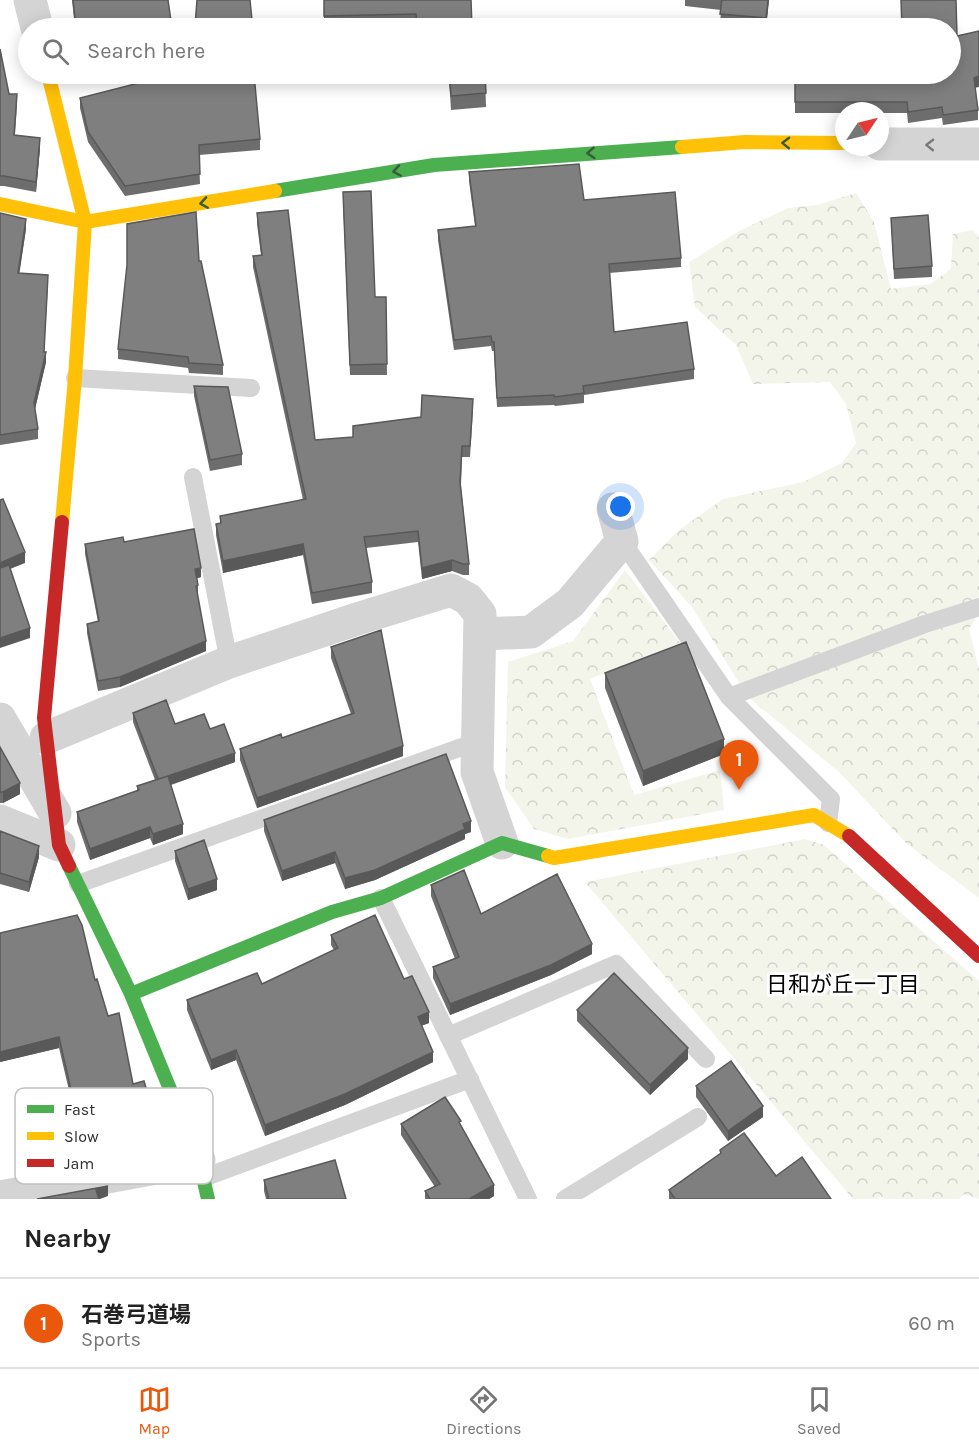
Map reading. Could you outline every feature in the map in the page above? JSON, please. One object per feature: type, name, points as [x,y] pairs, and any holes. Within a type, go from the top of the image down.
[{"type":"street","points":[[30,0],[34,18]]},
{"type":"street","points":[[50,84],[85,222],[75,378],[44,718],[46,738],[59,845],[131,994],[169,1088]]},
{"type":"street","points":[[0,204],[85,222],[434,165],[745,142],[835,143]]},
{"type":"street","points":[[889,144],[979,144]]},
{"type":"street","points":[[481,634],[531,632],[570,603],[622,541],[613,509]]},
{"type":"street","points":[[46,738],[229,662],[451,590],[468,599],[480,614],[477,772],[502,843]]},
{"type":"street","points":[[0,719],[55,813]]},
{"type":"street","points":[[131,994],[332,912],[381,898],[502,843],[554,858],[814,815],[846,833],[979,956]]},
{"type":"street","points":[[0,821],[59,845]]},
{"type":"street","points":[[0,1197],[93,1184]]},
{"type":"street","points":[[204,1184],[208,1199]]},
{"type":"lane","points":[[75,378],[251,388]]},
{"type":"lane","points":[[194,477],[229,662]]},
{"type":"lane","points":[[622,541],[729,697],[831,799],[828,823]]},
{"type":"lane","points":[[729,697],[925,624],[979,607]]},
{"type":"lane","points":[[78,884],[477,742]]},
{"type":"lane","points":[[381,898],[528,1199]]},
{"type":"lane","points":[[448,1036],[616,964],[706,1059]]},
{"type":"lane","points":[[213,1165],[470,1079]]},
{"type":"lane","points":[[564,1199],[698,1117]]},
{"type":"green space","points":[[856,193],[874,222],[891,289],[930,284],[951,269],[953,234],[973,230],[979,238],[979,612],[969,629],[979,669],[979,898],[907,844],[840,773],[748,697],[692,607],[649,560],[679,530],[723,499],[803,482],[842,463],[856,443],[846,404],[830,382],[753,384],[736,345],[695,307],[689,262],[741,230],[788,208],[817,205]]},
{"type":"green space","points":[[625,570],[680,643],[590,679],[634,795],[720,770],[724,810],[568,839],[534,829],[505,787],[508,662],[573,641]]},
{"type":"green space","points":[[805,839],[824,845],[979,981],[979,1199],[964,1194],[959,1199],[885,1199],[881,1196],[878,1199],[853,1199],[585,882]]},
{"type":"building","points":[[73,0],[168,0],[171,18],[75,18]]},
{"type":"building","points":[[197,0],[250,0],[252,18],[196,18]]},
{"type":"building","points":[[324,0],[471,0],[472,18],[416,18],[416,14],[324,16]]},
{"type":"building","points":[[722,0],[768,0],[766,18],[720,14]]},
{"type":"building","points":[[901,0],[956,0],[956,18],[902,18]]},
{"type":"building","points":[[979,31],[979,76],[974,78],[978,110],[943,115],[942,107],[908,112],[907,102],[795,102],[795,84],[961,84],[961,35]]},
{"type":"building","points":[[0,49],[9,94],[17,94],[14,135],[40,138],[36,182],[0,176]]},
{"type":"building","points":[[135,84],[255,84],[260,139],[199,145],[200,174],[125,186],[88,132],[80,98]]},
{"type":"building","points":[[450,84],[486,84],[486,93],[451,96]]},
{"type":"building","points":[[579,164],[584,200],[675,192],[681,258],[609,264],[614,332],[687,322],[694,369],[583,386],[584,393],[555,397],[554,395],[497,398],[494,342],[491,336],[454,340],[438,230],[476,226],[469,172]]},
{"type":"building","points":[[371,191],[375,297],[386,297],[387,364],[350,365],[343,192]]},
{"type":"building","points":[[288,210],[315,440],[353,437],[353,426],[421,417],[422,395],[473,399],[470,446],[462,446],[460,482],[469,564],[452,560],[422,568],[418,531],[364,537],[372,582],[312,593],[303,544],[223,561],[216,524],[221,523],[220,516],[306,499],[253,256],[262,255],[257,213]]},
{"type":"building","points":[[196,212],[199,261],[201,261],[223,365],[189,363],[188,357],[118,349],[127,265],[127,224]]},
{"type":"building","points":[[0,213],[26,219],[18,273],[48,275],[44,352],[46,352],[34,403],[38,429],[0,435]]},
{"type":"building","points":[[928,215],[932,266],[894,269],[891,218]]},
{"type":"building","points":[[194,386],[228,387],[242,454],[210,460]]},
{"type":"building","points":[[3,499],[25,552],[0,563],[0,500]]},
{"type":"building","points":[[194,529],[201,568],[195,569],[198,585],[196,586],[206,641],[120,677],[98,681],[87,624],[99,621],[85,544],[123,537],[124,542]]},
{"type":"building","points":[[9,565],[30,628],[0,638],[0,568]]},
{"type":"building","points":[[381,630],[403,746],[257,798],[240,749],[281,734],[282,738],[354,713],[331,647]]},
{"type":"building","points":[[686,642],[724,739],[643,771],[605,673]]},
{"type":"building","points":[[166,700],[175,724],[204,714],[210,729],[224,724],[235,753],[158,779],[133,713]]},
{"type":"building","points":[[0,747],[20,783],[3,792],[0,792]]},
{"type":"building","points":[[446,754],[471,821],[463,824],[465,829],[375,870],[345,878],[335,852],[282,871],[264,820]]},
{"type":"building","points":[[168,776],[183,824],[153,834],[150,827],[90,849],[77,812],[139,790],[137,786]]},
{"type":"building","points":[[0,831],[39,846],[29,882],[0,873]]},
{"type":"building","points":[[204,840],[217,879],[188,889],[175,851]]},
{"type":"building","points":[[464,870],[481,914],[557,874],[592,944],[551,965],[450,1004],[433,967],[459,957],[431,885]]},
{"type":"building","points":[[77,915],[82,925],[95,980],[97,979],[108,1016],[119,1013],[133,1084],[144,1081],[146,1088],[71,1088],[59,1037],[0,1052],[0,933]]},
{"type":"building","points":[[375,915],[404,979],[412,976],[429,1012],[418,1017],[433,1052],[345,1094],[265,1125],[236,1050],[211,1060],[187,1000],[257,973],[262,984],[338,948],[331,935]]},
{"type":"building","points":[[614,973],[688,1048],[650,1085],[577,1010]]},
{"type":"building","points":[[731,1061],[763,1106],[728,1131],[696,1086]]},
{"type":"building","points":[[445,1097],[461,1121],[459,1122],[494,1185],[469,1199],[430,1199],[425,1191],[440,1184],[401,1124]]},
{"type":"building","points":[[744,1133],[776,1176],[802,1157],[831,1199],[675,1199],[669,1190],[721,1153],[720,1150]]},
{"type":"building","points":[[335,1160],[346,1199],[269,1199],[264,1180]]},
{"type":"building","points":[[108,1186],[96,1190],[99,1199],[37,1199]]},
{"type":"traffic: fast","points":[[275,191],[434,165],[682,147]]},
{"type":"traffic: fast","points":[[131,994],[332,912],[381,898],[502,843],[548,856]]},
{"type":"traffic: fast","points":[[69,866],[131,994],[170,1088]]},
{"type":"traffic: fast","points":[[205,1184],[208,1199]]},
{"type":"traffic: slow","points":[[50,84],[85,222],[75,378],[62,522]]},
{"type":"traffic: slow","points":[[682,147],[745,142],[835,143]]},
{"type":"traffic: slow","points":[[0,204],[85,222],[275,191]]},
{"type":"traffic: slow","points":[[548,856],[554,858],[814,815],[849,836]]},
{"type":"traffic: jam","points":[[62,522],[44,718],[59,845],[69,866]]},
{"type":"traffic: jam","points":[[849,836],[979,956]]},
{"type":"place","name":"石巻弓道場","points":[[739,790]]},
{"type":"district","name":"日和が丘一丁目","points":[[843,985]]}]
